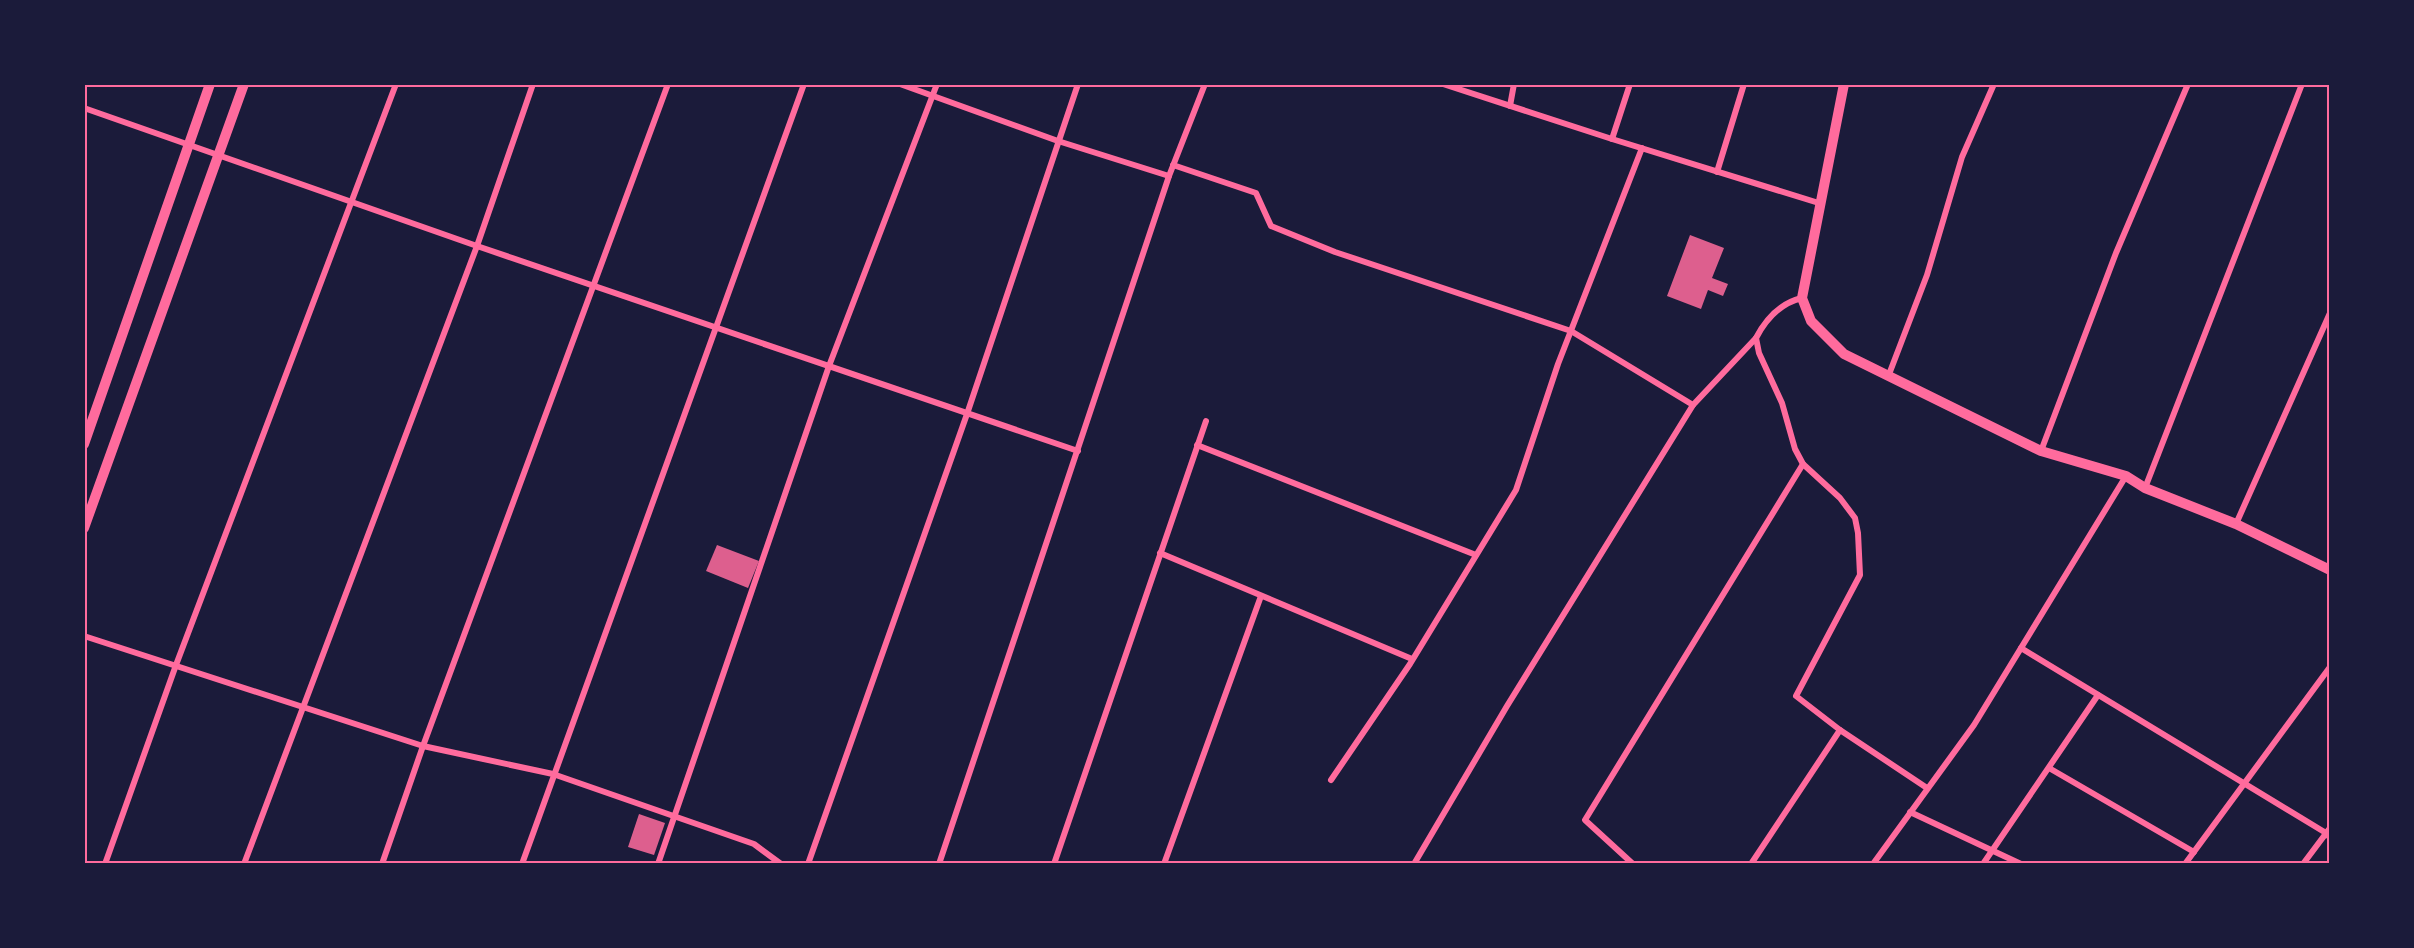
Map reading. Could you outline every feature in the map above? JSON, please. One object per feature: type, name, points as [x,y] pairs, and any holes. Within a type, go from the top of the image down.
[{"type":"street","points":[[84,444],[210,84]]},
{"type":"street","points":[[84,528],[244,84]]},
{"type":"street","points":[[105,864],[176,665],[396,84]]},
{"type":"street","points":[[244,864],[477,246],[533,84]]},
{"type":"street","points":[[382,864],[423,746],[668,84]]},
{"type":"street","points":[[522,864],[804,84]]},
{"type":"street","points":[[900,84],[1058,141],[1169,176]]},
{"type":"street","points":[[658,864],[829,366],[937,84]]},
{"type":"street","points":[[808,864],[967,414],[1077,84]]},
{"type":"street","points":[[939,864],[1169,176],[1205,84]]},
{"type":"street","points":[[1443,84],[1612,140],[1822,204]]},
{"type":"street","points":[[1510,106],[1514,84]]},
{"type":"street","points":[[1612,140],[1630,84]]},
{"type":"street","points":[[1717,172],[1744,84]]},
{"type":"street","points":[[1844,84],[1802,298],[1811,321],[1844,354],[2041,451],[2126,476],[2145,488],[2236,524],[2330,570]]},
{"type":"street","points":[[1888,377],[1928,275],[1962,157],[1994,84]]},
{"type":"street","points":[[2041,451],[2116,253],[2188,84]]},
{"type":"street","points":[[2145,488],[2302,84]]},
{"type":"street","points":[[84,108],[477,246],[1078,451]]},
{"type":"street","points":[[1331,780],[1412,659],[1515,490],[1571,331],[1642,148]]},
{"type":"street","points":[[1173,165],[1256,193],[1271,226],[1335,252],[1571,331],[1693,405]]},
{"type":"street","points":[[1414,864],[1507,706],[1693,405],[1756,338],[1767,318],[1791,300],[1802,298]]},
{"type":"street","points":[[2236,524],[2330,313]]},
{"type":"street","points":[[1756,338],[1759,353],[1782,403],[1795,448],[1803,464],[1840,498],[1855,518],[1858,533],[1860,575],[1796,696],[1840,730],[1927,788]]},
{"type":"street","points":[[1054,864],[1206,421]]},
{"type":"street","points":[[1197,445],[1476,555]]},
{"type":"street","points":[[1633,864],[1585,820],[1803,464]]},
{"type":"street","points":[[1873,864],[1974,725],[2126,476]]},
{"type":"street","points":[[1160,553],[1412,659]]},
{"type":"street","points":[[1164,864],[1261,596]]},
{"type":"street","points":[[84,636],[423,746],[554,774],[754,844],[781,864]]},
{"type":"street","points":[[2021,648],[2329,833],[2303,864]]},
{"type":"street","points":[[2185,864],[2330,668]]},
{"type":"street","points":[[1983,864],[2098,695]]},
{"type":"street","points":[[1751,864],[1840,730]]},
{"type":"street","points":[[2049,768],[2194,852]]},
{"type":"street","points":[[1910,812],[2021,864]]},
{"type":"building","points":[[1690,235],[1724,248],[1712,278],[1728,284],[1723,296],[1708,290],[1701,309],[1667,296]]},
{"type":"building","points":[[717,545],[759,561],[748,588],[706,571]]},
{"type":"building","points":[[639,814],[665,823],[654,855],[628,847]]}]
